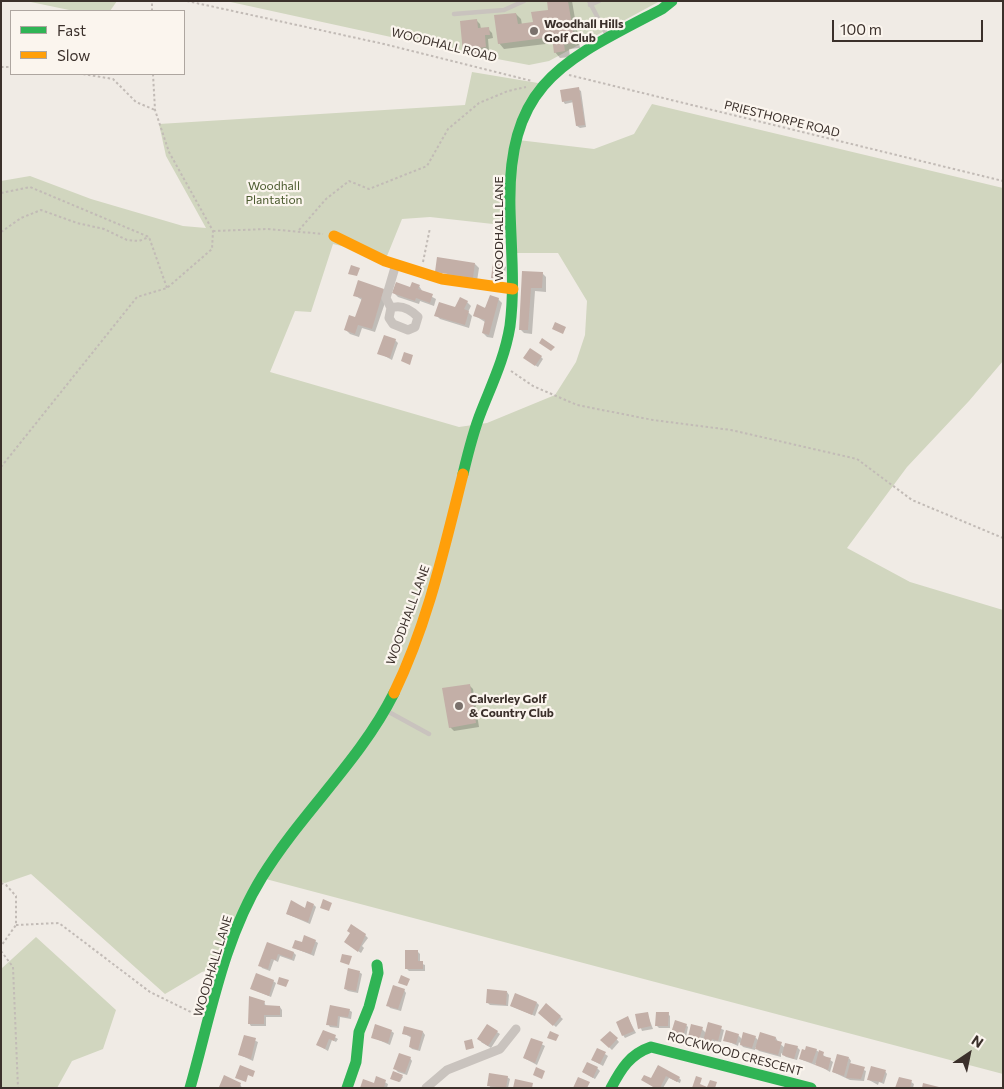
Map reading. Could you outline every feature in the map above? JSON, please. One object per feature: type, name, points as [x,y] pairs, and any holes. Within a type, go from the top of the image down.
[{"type":"street","points":[[544,84],[571,60],[662,9],[672,1]]},
{"type":"street","name":"WOODHALL LANE","points":[[190,1088],[226,965],[245,909],[262,878],[350,764],[385,710],[434,590],[476,424],[506,346],[513,289],[511,179],[517,140],[526,112],[544,84]]},
{"type":"street","points":[[334,236],[396,264],[421,272],[442,278],[513,289]]},
{"type":"street","points":[[391,308],[386,298],[396,264]]},
{"type":"street","points":[[347,1088],[356,1062],[359,1032],[369,1006],[378,973],[377,965]]},
{"type":"street","points":[[426,1088],[447,1070],[500,1049],[516,1030]]},
{"type":"street","name":"ROCKWOOD CRESCENT","points":[[611,1088],[625,1062],[634,1053],[651,1047],[811,1088]]},
{"type":"lane","points":[[454,14],[504,10],[524,1]]},
{"type":"lane","points":[[599,1],[590,3],[608,38]]},
{"type":"lane","points":[[385,710],[429,734]]},
{"type":"path","name":"WOODHALL ROAD","points":[[187,1],[384,44],[544,84]]},
{"type":"path","name":"PRIESTHORPE ROAD","points":[[558,70],[582,79],[1003,181]]},
{"type":"path","points":[[89,75],[113,79],[136,102],[155,110]]},
{"type":"path","points":[[1,467],[137,297],[167,288],[212,249],[213,231],[169,152],[155,110],[153,75]]},
{"type":"path","points":[[299,230],[326,199],[349,181],[369,190],[427,166],[448,130],[479,103],[508,91],[528,87],[531,80]]},
{"type":"path","points":[[1,193],[30,187],[149,237],[167,288]]},
{"type":"path","points":[[1,232],[21,218],[41,210],[77,223],[104,229],[127,240],[139,240],[149,237]]},
{"type":"path","points":[[421,272],[430,228]]},
{"type":"path","points":[[213,231],[299,230],[334,236]]},
{"type":"path","points":[[500,364],[533,386],[578,405],[652,420],[731,430],[857,459],[912,500],[1003,538]]},
{"type":"path","points":[[1,883],[6,885],[16,896],[16,925],[1,946]]},
{"type":"path","points":[[16,925],[59,923],[150,992],[210,1021]]},
{"type":"path","points":[[1,951],[13,967],[18,1088]]},
{"type":"green space","points":[[26,1],[117,1],[111,10],[69,10]]},
{"type":"green space","name":"Woodhall Hills Golf Club","points":[[226,1],[660,1],[549,61],[529,65],[455,51]]},
{"type":"green space","name":"Calverley Golf & Country Club","points":[[472,72],[544,84],[518,140],[594,149],[634,134],[652,104],[1003,188],[1003,361],[969,401],[907,467],[847,548],[910,582],[1003,610],[1003,1074],[262,878],[226,965],[202,972],[165,994],[31,874],[5,883],[1,882],[1,181],[30,176],[91,199],[183,226],[206,228],[166,156],[159,124],[465,105]],"holes":[[[430,217],[511,226],[512,253],[558,253],[587,301],[585,335],[576,362],[555,395],[487,423],[459,427],[270,372],[295,311],[311,312],[333,244],[367,252],[385,261],[402,219]]]},
{"type":"green space","points":[[36,937],[116,1010],[103,1049],[72,1061],[57,1088],[1,1088],[1,969]]},
{"type":"building","name":"Woodhall Hills Golf Club","points":[[547,1],[568,1],[575,43],[564,44],[565,51],[554,53],[552,37],[498,44],[494,15],[516,13],[518,24],[533,22],[531,12],[548,10]]},
{"type":"building","points":[[477,19],[478,28],[489,27],[490,35],[485,35],[486,47],[479,48],[480,54],[463,53],[460,21]]},
{"type":"building","points":[[579,87],[585,125],[576,126],[572,100],[562,102],[560,90]]},
{"type":"building","points":[[437,257],[475,263],[473,278],[435,272]]},
{"type":"building","points":[[493,263],[504,264],[502,279],[491,278]]},
{"type":"building","points":[[351,265],[360,268],[357,276],[348,274]]},
{"type":"building","points":[[522,271],[543,272],[542,288],[531,288],[528,330],[519,330]]},
{"type":"building","points":[[358,280],[384,289],[372,329],[358,325],[355,334],[344,330],[349,315],[355,317],[362,298],[353,296]]},
{"type":"building","points":[[396,282],[410,287],[412,282],[420,285],[418,289],[433,294],[430,303],[416,298],[415,301],[392,293]]},
{"type":"building","points":[[490,295],[499,298],[489,335],[482,333],[485,320],[473,316],[477,304],[485,308]]},
{"type":"building","points":[[460,297],[468,301],[464,309],[469,311],[465,325],[434,316],[439,302],[455,307]]},
{"type":"building","points":[[555,322],[566,327],[563,334],[552,329]]},
{"type":"building","points":[[384,335],[396,339],[390,358],[377,354]]},
{"type":"building","points":[[542,338],[555,347],[551,351],[539,343]]},
{"type":"building","points":[[530,348],[542,356],[535,366],[523,358]]},
{"type":"building","points":[[404,352],[413,355],[410,365],[401,361]]},
{"type":"building","name":"Calverley Golf & Country Club","points":[[470,684],[476,723],[449,728],[442,688]]},
{"type":"building","points":[[323,899],[332,903],[329,911],[320,908]]},
{"type":"building","points":[[291,900],[305,908],[307,901],[314,904],[308,922],[286,914]]},
{"type":"building","points":[[351,924],[366,934],[358,952],[344,942],[350,933],[347,931]]},
{"type":"building","points":[[304,935],[316,940],[311,954],[292,948],[295,940],[302,942]]},
{"type":"building","points":[[267,942],[294,952],[292,959],[278,954],[276,960],[271,959],[268,969],[258,966]]},
{"type":"building","points":[[405,950],[418,950],[418,961],[423,961],[423,969],[405,969]]},
{"type":"building","points":[[342,954],[352,956],[349,965],[340,962]]},
{"type":"building","points":[[348,968],[360,971],[356,991],[344,989]]},
{"type":"building","points":[[256,973],[274,980],[269,996],[250,989]]},
{"type":"building","points":[[401,975],[410,979],[407,986],[398,983]]},
{"type":"building","points":[[279,977],[289,980],[286,987],[277,984]]},
{"type":"building","points":[[393,985],[405,989],[398,1009],[386,1006]]},
{"type":"building","points":[[487,989],[507,991],[506,1005],[486,1003]]},
{"type":"building","points":[[515,993],[537,1002],[532,1015],[510,1006]]},
{"type":"building","points":[[249,996],[265,1001],[264,1005],[280,1006],[280,1015],[264,1015],[264,1024],[248,1024]]},
{"type":"building","points":[[546,1003],[561,1016],[553,1026],[538,1013]]},
{"type":"building","points":[[330,1005],[350,1009],[348,1017],[338,1016],[337,1026],[326,1025]]},
{"type":"building","points":[[648,1012],[651,1026],[638,1029],[635,1014]]},
{"type":"building","points":[[656,1012],[669,1012],[668,1026],[655,1026]]},
{"type":"building","points":[[628,1016],[634,1031],[622,1036],[616,1022]]},
{"type":"building","points":[[675,1020],[687,1024],[683,1036],[671,1033]]},
{"type":"building","points":[[708,1022],[722,1026],[718,1041],[712,1039],[711,1043],[703,1041]]},
{"type":"building","points":[[375,1024],[392,1030],[388,1043],[371,1038]]},
{"type":"building","points":[[487,1024],[498,1031],[488,1046],[477,1039]]},
{"type":"building","points":[[691,1024],[703,1027],[699,1040],[688,1037]]},
{"type":"building","points":[[404,1026],[423,1031],[418,1050],[409,1047],[411,1036],[402,1034]]},
{"type":"building","points":[[323,1030],[336,1035],[334,1041],[329,1039],[325,1049],[316,1045]]},
{"type":"building","points":[[726,1030],[739,1034],[736,1044],[723,1041]]},
{"type":"building","points":[[550,1031],[559,1035],[556,1041],[547,1038]]},
{"type":"building","points":[[610,1031],[618,1038],[609,1048],[600,1040]]},
{"type":"building","points":[[743,1032],[756,1036],[752,1048],[740,1045]]},
{"type":"building","points":[[760,1032],[776,1037],[775,1040],[782,1042],[778,1055],[755,1049]]},
{"type":"building","points":[[244,1035],[256,1038],[251,1059],[238,1055]]},
{"type":"building","points":[[531,1038],[543,1042],[535,1063],[523,1058]]},
{"type":"building","points":[[472,1039],[474,1048],[466,1050],[464,1041]]},
{"type":"building","points":[[785,1043],[798,1046],[794,1059],[782,1055]]},
{"type":"building","points":[[806,1046],[817,1049],[812,1063],[799,1059],[802,1049],[805,1050]]},
{"type":"building","points":[[597,1048],[606,1052],[600,1064],[591,1060]]},
{"type":"building","points":[[819,1050],[824,1052],[823,1056],[831,1058],[828,1070],[815,1065]]},
{"type":"building","points":[[399,1053],[411,1057],[405,1073],[393,1069]]},
{"type":"building","points":[[837,1054],[849,1057],[844,1076],[832,1072]]},
{"type":"building","points":[[587,1062],[598,1067],[593,1078],[582,1072]]},
{"type":"building","points":[[850,1063],[865,1067],[861,1079],[846,1078]]},
{"type":"building","points":[[240,1065],[255,1071],[253,1077],[248,1075],[246,1082],[235,1078]]},
{"type":"building","points":[[658,1065],[680,1077],[677,1082],[666,1076],[660,1088],[655,1088],[641,1080],[644,1075],[651,1078]]},
{"type":"building","points":[[871,1066],[886,1070],[882,1082],[867,1080]]},
{"type":"building","points":[[536,1067],[545,1071],[542,1079],[533,1075]]},
{"type":"building","points":[[393,1071],[403,1075],[399,1082],[390,1079]]},
{"type":"building","points":[[489,1073],[508,1076],[506,1088],[487,1086]]},
{"type":"building","points":[[224,1075],[241,1083],[239,1088],[219,1087]]},
{"type":"building","points":[[376,1076],[386,1080],[384,1088],[360,1088],[363,1079],[374,1083]]},
{"type":"building","points":[[696,1076],[702,1078],[700,1084],[707,1087],[710,1080],[717,1082],[715,1088],[692,1088]]},
{"type":"building","points":[[578,1077],[590,1082],[587,1088],[573,1088]]},
{"type":"building","points":[[899,1077],[912,1080],[910,1088],[895,1088]]},
{"type":"building","points":[[515,1079],[533,1083],[532,1088],[513,1088]]},
{"type":"building","points":[[923,1083],[939,1087],[939,1088],[922,1088]]},
{"type":"traffic: fast","points":[[463,474],[476,427],[502,359],[510,326],[512,282],[510,209],[512,166],[519,131],[531,104],[548,81],[570,62],[596,44],[662,9],[672,1]]},
{"type":"traffic: fast","points":[[190,1088],[227,953],[249,901],[278,853],[365,741],[394,693]]},
{"type":"traffic: fast","points":[[347,1088],[356,1062],[359,1032],[369,1007],[378,973],[377,965]]},
{"type":"traffic: fast","points":[[611,1088],[627,1063],[637,1054],[651,1047],[811,1088]]},
{"type":"traffic: slow","points":[[334,236],[385,261],[442,279],[513,289]]},
{"type":"traffic: slow","points":[[394,693],[426,613],[463,474]]},
{"type":"place","name":"Woodhall Hills Golf Club","points":[[534,31]]},
{"type":"place","name":"Calverley Golf & Country Club","points":[[459,706]]},
{"type":"park label","name":"Woodhall Plantation","points":[[274,193]]}]
